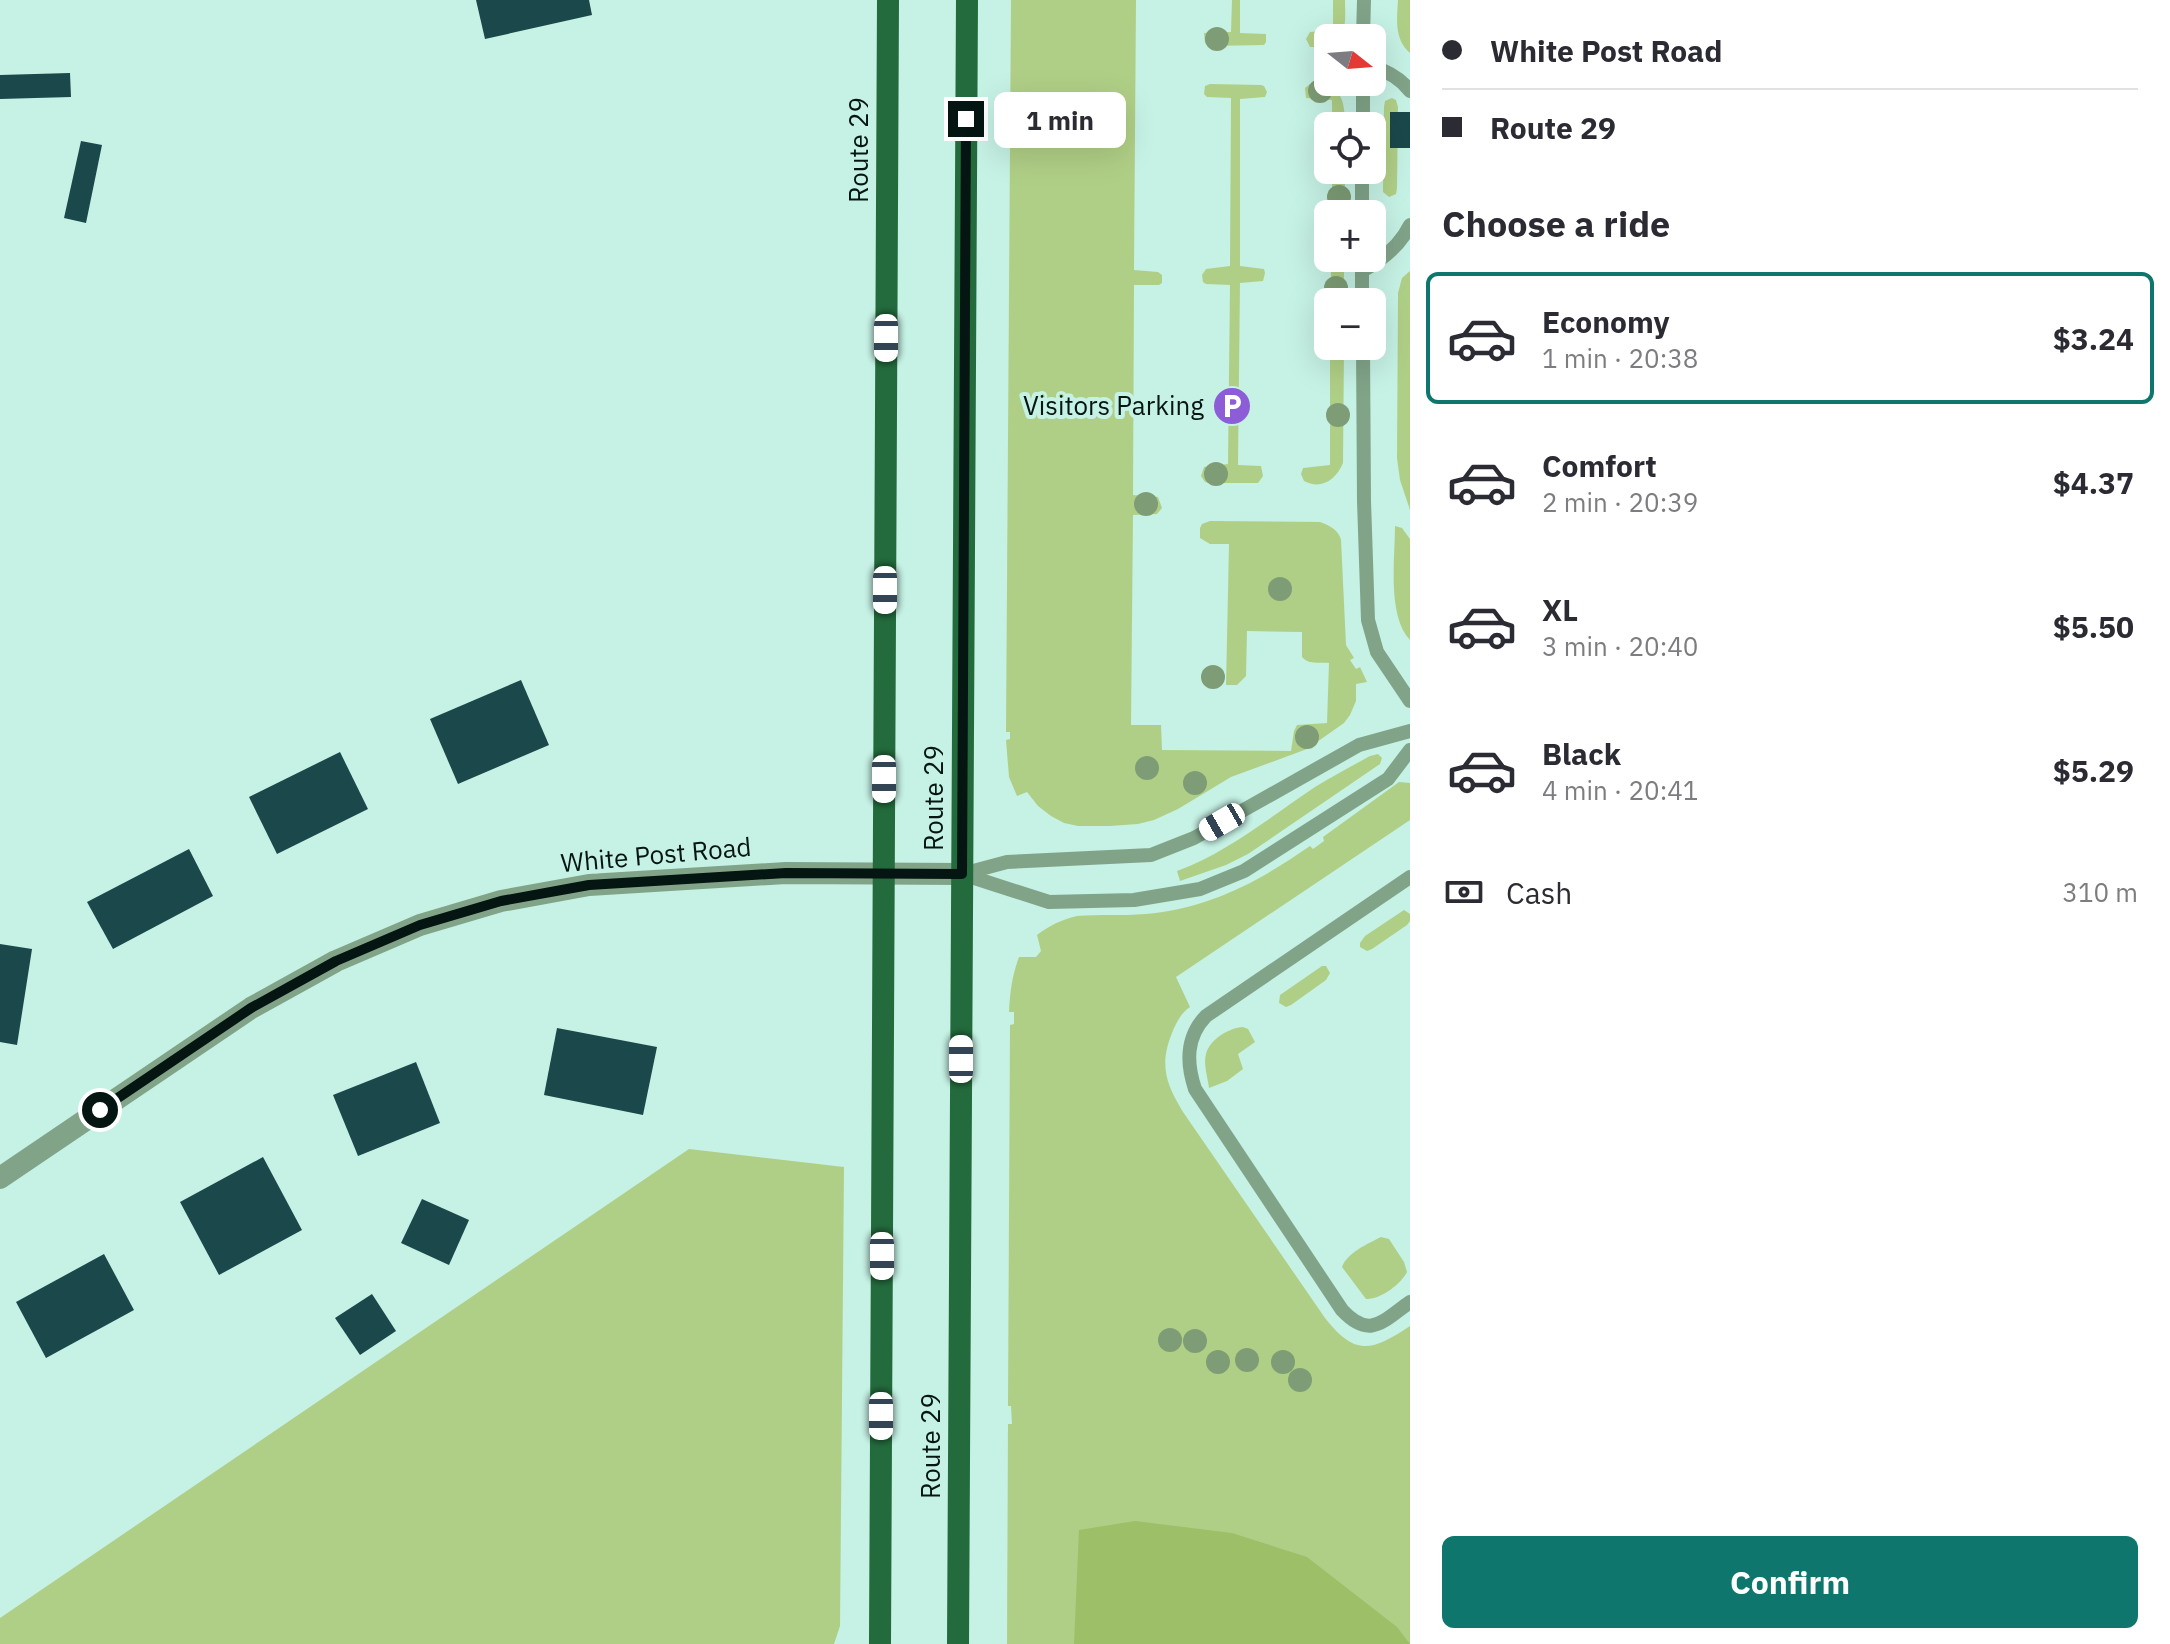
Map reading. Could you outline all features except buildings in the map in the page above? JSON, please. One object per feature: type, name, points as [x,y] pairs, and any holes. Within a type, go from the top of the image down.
[{"type":"main road","name":"Route 29","points":[[880,1644],[888,0]]},
{"type":"main road","name":"Route 29","points":[[958,1644],[967,0]]},
{"type":"street","name":"White Post Road","points":[[0,1178],[251,1008],[336,961],[420,925],[501,901],[589,885],[786,873],[962,874]]},
{"type":"lane","points":[[1363,24],[1364,0]]},
{"type":"lane","points":[[1386,71],[1410,91]]},
{"type":"lane","points":[[1386,255],[1404,237],[1410,225]]},
{"type":"lane","points":[[1363,360],[1368,620],[1377,652],[1410,701]]},
{"type":"lane","points":[[962,874],[1007,862],[1151,855],[1194,838],[1359,745],[1410,731]]},
{"type":"lane","points":[[962,874],[1049,902],[1134,900],[1200,889],[1244,871],[1388,779],[1410,750]]},
{"type":"lane","points":[[1410,877],[1206,1016],[1196,1026],[1189,1057],[1195,1089],[1342,1310],[1359,1324],[1369,1327],[1410,1302]]},
{"type":"green space","points":[[1011,0],[1136,0],[1134,270],[1158,272],[1162,275],[1162,283],[1134,285],[1133,495],[1158,497],[1162,508],[1157,514],[1133,515],[1131,725],[1161,725],[1162,750],[1291,751],[1297,725],[1327,723],[1329,663],[1311,662],[1302,657],[1302,632],[1247,631],[1246,676],[1237,685],[1226,685],[1229,544],[1210,544],[1200,538],[1202,524],[1210,521],[1320,522],[1336,531],[1341,540],[1346,645],[1354,658],[1350,660],[1356,669],[1360,667],[1367,682],[1356,684],[1356,701],[1344,723],[1307,749],[1231,777],[1178,809],[1138,824],[1078,826],[1064,823],[1038,806],[1027,792],[1017,796],[1009,777],[1006,740],[1010,739],[1010,732],[1006,732]]},
{"type":"green space","points":[[1232,0],[1240,0],[1240,33],[1266,34],[1264,45],[1211,46],[1205,43],[1204,33],[1231,32]]},
{"type":"green space","points":[[1333,0],[1345,0],[1344,24],[1333,24]]},
{"type":"green space","points":[[1398,0],[1410,0],[1410,53],[1399,35]]},
{"type":"green space","points":[[1310,32],[1314,32],[1314,47],[1310,47],[1306,39]]},
{"type":"green space","points":[[1314,84],[1314,96],[1340,96],[1344,112],[1332,112],[1332,100],[1306,98],[1305,88]]},
{"type":"green space","points":[[1261,85],[1267,92],[1265,97],[1240,99],[1240,266],[1264,269],[1265,273],[1263,281],[1240,283],[1238,465],[1261,466],[1263,476],[1258,483],[1209,483],[1201,476],[1204,467],[1228,464],[1230,285],[1206,284],[1202,275],[1206,269],[1230,266],[1231,98],[1207,97],[1204,94],[1205,86]]},
{"type":"green space","points":[[1392,98],[1398,107],[1397,188],[1396,194],[1389,197],[1383,192],[1383,184],[1386,184],[1385,101]]},
{"type":"green space","points":[[1332,184],[1345,184],[1345,200],[1332,200]]},
{"type":"green space","points":[[1410,271],[1410,510],[1400,480],[1397,458],[1398,293],[1402,278]]},
{"type":"green space","points":[[1331,272],[1344,272],[1344,288],[1331,288]]},
{"type":"green space","points":[[1330,360],[1344,360],[1343,463],[1327,482],[1310,484],[1304,481],[1301,474],[1303,468],[1330,465]]},
{"type":"green space","points":[[1395,526],[1402,528],[1410,539],[1410,640],[1403,630],[1395,602]]},
{"type":"green space","points":[[1378,754],[1382,758],[1380,764],[1248,854],[1180,881],[1177,871],[1231,844],[1315,787]]},
{"type":"green space","points":[[1399,782],[1410,783],[1410,820],[1176,977],[1190,1007],[1181,1015],[1174,1029],[1165,1065],[1172,1092],[1183,1112],[1336,1330],[1345,1339],[1364,1346],[1384,1341],[1410,1326],[1410,1644],[1007,1644],[1008,1424],[1012,1424],[1011,1406],[1008,1406],[1010,1025],[1014,1024],[1014,1012],[1009,1012],[1019,957],[1036,957],[1041,951],[1037,935],[1061,921],[1086,915],[1169,911],[1212,899],[1252,882],[1310,846],[1313,849],[1324,841],[1323,837]]},
{"type":"green space","points":[[1404,910],[1410,914],[1407,925],[1372,949],[1367,951],[1360,947],[1365,936]]},
{"type":"green space","points":[[1326,966],[1330,973],[1326,980],[1291,1005],[1286,1007],[1279,1003],[1280,995]]},
{"type":"green space","points":[[1243,1027],[1248,1029],[1255,1042],[1238,1054],[1243,1069],[1227,1081],[1209,1088],[1205,1062],[1208,1049],[1221,1035]]},
{"type":"green space","points":[[689,1149],[844,1167],[840,1626],[834,1644],[0,1644],[0,1618]]},
{"type":"green space","points":[[1381,1237],[1389,1239],[1407,1272],[1390,1290],[1366,1299],[1342,1267],[1353,1253]]},
{"type":"green space","points":[[1135,1521],[1232,1533],[1307,1557],[1397,1627],[1410,1644],[1074,1644],[1079,1530]]},
{"type":"place","name":"Visitors Parking","points":[[1232,406]]},
{"type":"route","points":[[100,1110],[251,1008],[336,961],[420,925],[501,901],[589,885],[786,873],[962,874],[966,119]]}]
